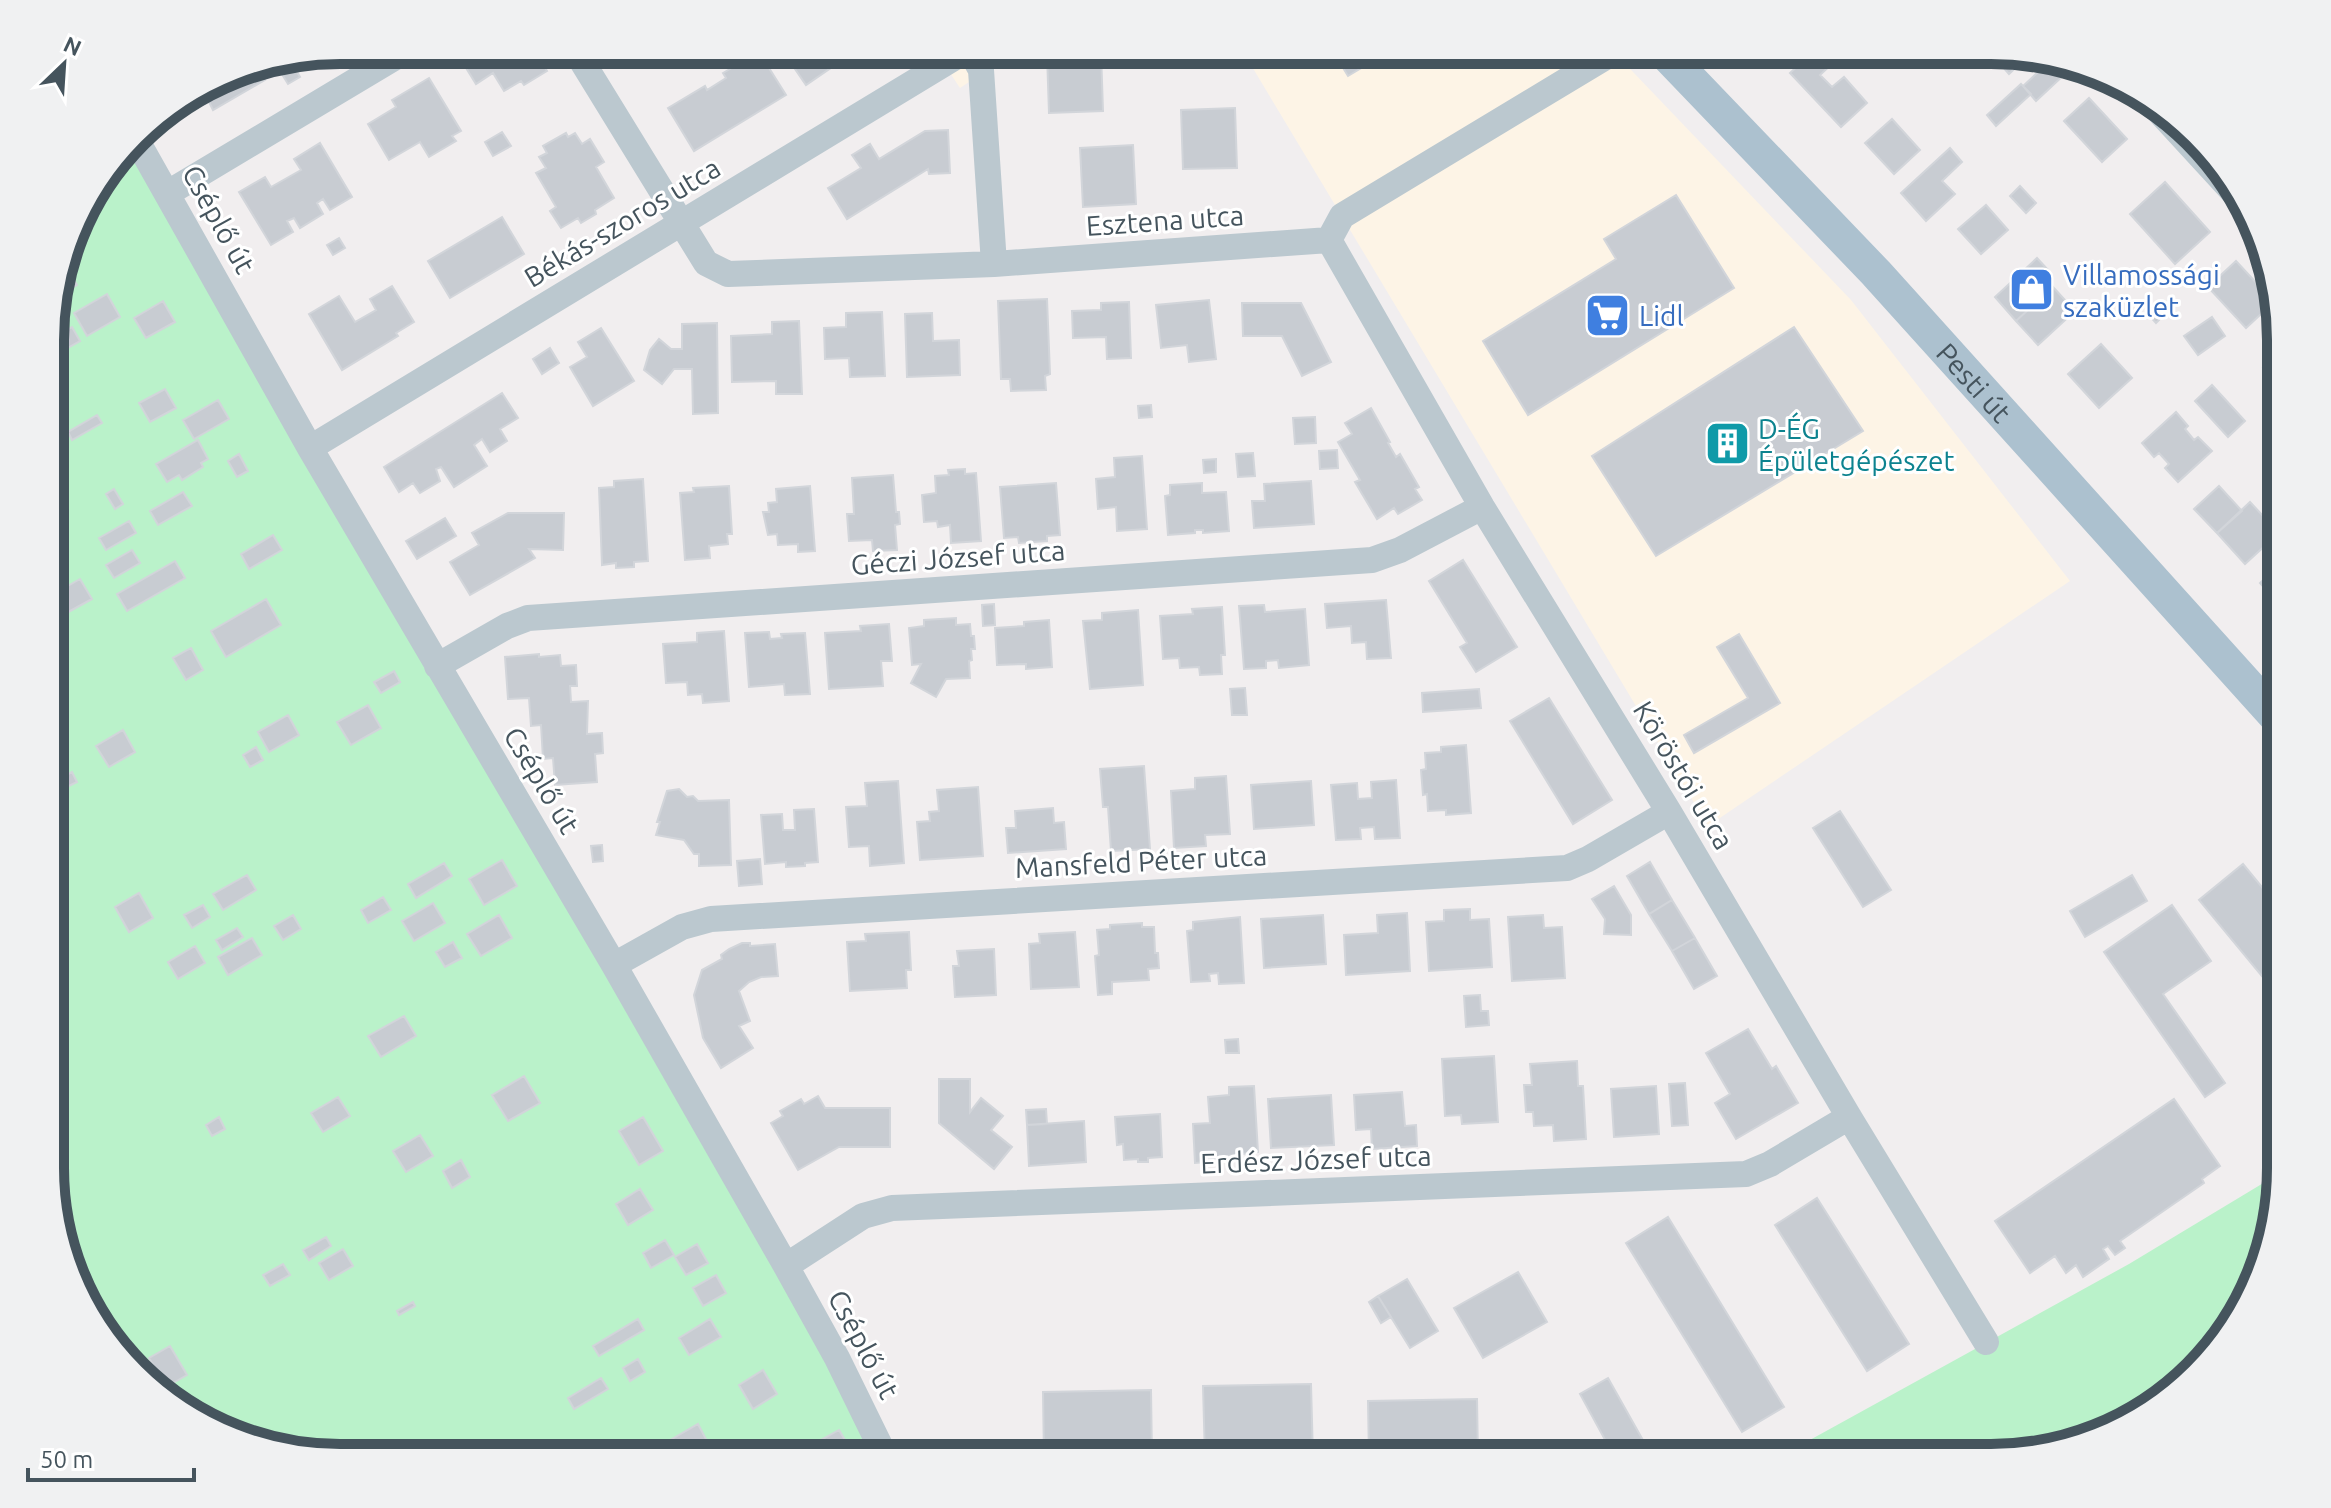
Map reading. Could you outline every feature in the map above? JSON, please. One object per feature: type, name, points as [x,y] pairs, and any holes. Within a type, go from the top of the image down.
[{"type":"main road","name":"Pesti út","points":[[1675,64],[1876,273],[2266,705]]},
{"type":"street","points":[[168,193],[384,64]]},
{"type":"street","name":"Esztena utca","points":[[584,64],[706,263],[728,274],[994,264],[1329,240]]},
{"type":"street","name":"Békás-szoros utca","points":[[310,448],[945,64]]},
{"type":"street","points":[[977,64],[981,70],[994,264]]},
{"type":"street","points":[[1329,240],[1342,216],[1594,64]]},
{"type":"street","name":"Cséplő út","points":[[142,148],[310,448],[614,965],[786,1266],[837,1358],[879,1444]]},
{"type":"street","name":"Köröstói utca","points":[[1329,240],[1482,507],[1669,812],[1986,1342]]},
{"type":"street","name":"Géczi József utca","points":[[437,666],[507,626],[528,618],[1372,560],[1400,550],[1482,507]]},
{"type":"street","name":"Mansfeld Péter utca","points":[[614,965],[682,927],[711,919],[1567,868],[1669,812]]},
{"type":"street","name":"Erdész József utca","points":[[786,1266],[863,1216],[892,1208],[1746,1174],[1770,1164],[1849,1117]]},
{"type":"shaded area","points":[[944,64],[996,64],[960,88]]},
{"type":"shaded area","points":[[1250,64],[1625,64],[1851,300],[2070,581],[1708,826]]},
{"type":"green space","points":[[141,149],[881,1444],[340,1444],[286,1439],[218,1416],[172,1387],[121,1336],[92,1290],[69,1222],[64,1168],[64,340],[69,286],[85,234],[101,202]]},
{"type":"green space","points":[[2266,1181],[2262,1222],[2239,1290],[2210,1336],[2186,1363],[2159,1387],[2129,1407],[2097,1423],[2045,1439],[2009,1443],[1804,1443],[2129,1264]]},
{"type":"building","points":[[464,64],[543,64],[547,71],[524,85],[521,81],[504,91],[493,73],[476,84]]},
{"type":"building","points":[[738,64],[767,64],[786,95],[694,151],[668,108],[705,86],[707,90],[726,78],[723,73]]},
{"type":"building","points":[[792,64],[837,64],[806,85]]},
{"type":"building","points":[[1047,64],[1101,64],[1103,111],[1049,113]]},
{"type":"building","points":[[1341,64],[1368,64],[1348,76]]},
{"type":"building","points":[[1800,64],[1832,64],[1820,75],[1832,87],[1844,77],[1867,103],[1841,127],[1790,73]]},
{"type":"building","points":[[2001,65],[2018,65],[2009,74]]},
{"type":"building","points":[[295,68],[300,77],[288,84],[280,71]]},
{"type":"building","points":[[2041,69],[2065,74],[2036,101],[2023,86]]},
{"type":"building","points":[[262,75],[265,80],[213,110],[209,102],[203,100]]},
{"type":"building","points":[[429,78],[461,131],[452,136],[456,141],[429,157],[420,142],[389,160],[368,124],[396,107],[392,100]]},
{"type":"building","points":[[2021,84],[2031,94],[1996,126],[1987,115]]},
{"type":"building","points":[[2089,98],[2127,139],[2102,162],[2064,121]]},
{"type":"building","points":[[1235,108],[1237,168],[1183,169],[1181,110]]},
{"type":"building","points":[[1892,119],[1920,150],[1894,174],[1865,143]]},
{"type":"building","points":[[948,130],[950,173],[929,174],[928,169],[847,219],[828,188],[861,168],[852,155],[870,144],[879,159],[925,131]]},
{"type":"building","points":[[502,132],[511,146],[493,156],[485,142]]},
{"type":"building","points":[[566,133],[568,137],[575,133],[582,144],[590,139],[604,162],[596,167],[614,198],[581,223],[578,218],[561,228],[550,211],[556,207],[536,173],[546,168],[539,157],[547,153],[543,146]]},
{"type":"building","points":[[320,143],[352,197],[330,210],[323,199],[317,203],[323,214],[300,228],[294,218],[287,221],[293,232],[271,245],[239,192],[265,177],[271,187],[301,170],[294,159]]},
{"type":"building","points":[[1133,145],[1136,204],[1083,207],[1080,148]]},
{"type":"building","points":[[1950,148],[1962,162],[1942,181],[1955,194],[1926,221],[1901,193]]},
{"type":"building","points":[[2165,182],[2210,232],[2175,264],[2130,214]]},
{"type":"building","points":[[2020,186],[2036,203],[2026,213],[2010,196]]},
{"type":"building","name":"Lidl","points":[[1676,195],[1734,288],[1528,415],[1483,341],[1616,259],[1604,239]]},
{"type":"building","points":[[1986,205],[2008,230],[1981,254],[1958,229]]},
{"type":"building","points":[[502,217],[524,254],[450,298],[428,261]]},
{"type":"building","points":[[339,238],[345,248],[333,255],[327,245]]},
{"type":"building","points":[[2037,258],[2049,271],[2043,277],[2053,287],[2016,321],[1995,297]]},
{"type":"building","points":[[2236,261],[2262,289],[2265,311],[2246,328],[2208,287]]},
{"type":"building","points":[[72,276],[77,285],[68,290]]},
{"type":"building","points":[[392,286],[414,322],[396,333],[398,336],[342,370],[309,314],[339,296],[355,322],[376,310],[370,299]]},
{"type":"building","points":[[2053,287],[2075,311],[2038,345],[2016,321]]},
{"type":"building","points":[[107,294],[120,317],[87,336],[74,313]]},
{"type":"building","points":[[1047,299],[1050,374],[1045,376],[1046,390],[1011,391],[1010,379],[1001,379],[998,301]]},
{"type":"building","points":[[1209,300],[1216,359],[1189,362],[1187,345],[1161,348],[1156,305]]},
{"type":"building","points":[[163,301],[175,322],[146,338],[134,318]]},
{"type":"building","points":[[2159,301],[2168,311],[2156,323],[2147,313]]},
{"type":"building","points":[[1129,302],[1131,358],[1107,359],[1106,337],[1073,338],[1072,311],[1101,310],[1101,303]]},
{"type":"building","points":[[1242,303],[1301,303],[1331,362],[1302,376],[1282,336],[1243,336]]},
{"type":"building","points":[[882,312],[885,376],[850,377],[849,358],[825,359],[824,328],[846,327],[846,313]]},
{"type":"building","points":[[932,313],[933,341],[959,340],[960,375],[907,377],[905,314]]},
{"type":"building","points":[[2212,317],[2225,336],[2198,355],[2184,336]]},
{"type":"building","points":[[799,321],[802,394],[776,394],[776,381],[732,382],[731,336],[772,334],[772,322]]},
{"type":"building","points":[[717,323],[718,413],[693,414],[692,369],[674,369],[662,384],[644,370],[650,350],[659,339],[671,349],[682,349],[682,324]]},
{"type":"building","points":[[72,327],[80,341],[64,350],[64,340],[64,331]]},
{"type":"building","name":"D-ÉG Épületgépészet","points":[[1794,327],[1863,431],[1656,556],[1592,456]]},
{"type":"building","points":[[601,328],[634,381],[593,406],[570,367],[587,357],[578,342]]},
{"type":"building","points":[[2101,344],[2132,378],[2099,408],[2068,374]]},
{"type":"building","points":[[550,348],[559,363],[542,374],[533,359]]},
{"type":"building","points":[[2212,385],[2245,421],[2228,437],[2195,401]]},
{"type":"building","points":[[165,389],[176,408],[150,422],[139,403]]},
{"type":"building","points":[[502,393],[518,418],[500,429],[507,441],[490,452],[482,439],[474,445],[487,466],[454,487],[441,467],[436,469],[440,481],[420,493],[413,483],[399,492],[384,467]]},
{"type":"building","points":[[218,400],[229,419],[194,439],[183,420]]},
{"type":"building","points":[[1151,405],[1152,417],[1139,418],[1138,406]]},
{"type":"building","points":[[1371,408],[1396,457],[1400,454],[1419,487],[1415,489],[1422,500],[1398,514],[1394,508],[1377,519],[1355,482],[1360,480],[1338,442],[1352,434],[1345,423]]},
{"type":"building","points":[[2176,412],[2188,426],[2185,429],[2194,440],[2198,437],[2212,451],[2178,482],[2165,468],[2169,464],[2159,453],[2154,457],[2142,443]]},
{"type":"building","points":[[97,415],[102,423],[72,440],[68,432]]},
{"type":"building","points":[[1315,417],[1316,443],[1295,444],[1293,418]]},
{"type":"building","points":[[198,440],[208,459],[201,463],[203,467],[182,480],[179,475],[167,482],[156,464]]},
{"type":"building","points":[[1337,450],[1338,468],[1320,469],[1319,451]]},
{"type":"building","points":[[1253,453],[1255,476],[1238,477],[1236,454]]},
{"type":"building","points":[[239,454],[248,471],[237,477],[228,461]]},
{"type":"building","points":[[1142,456],[1147,529],[1117,531],[1116,507],[1098,509],[1096,479],[1115,477],[1114,458]]},
{"type":"building","points":[[1216,459],[1216,472],[1204,473],[1203,460]]},
{"type":"building","points":[[965,469],[965,474],[976,473],[981,541],[951,543],[950,525],[938,527],[937,521],[924,522],[922,495],[936,493],[935,476],[949,475],[948,470]]},
{"type":"building","points":[[893,475],[900,524],[895,525],[897,550],[873,551],[872,540],[849,541],[847,514],[854,514],[852,478]]},
{"type":"building","points":[[643,479],[648,561],[634,562],[634,567],[616,568],[616,563],[602,565],[599,488],[614,487],[614,481]]},
{"type":"building","points":[[1311,481],[1314,524],[1254,528],[1252,501],[1265,501],[1264,484]]},
{"type":"building","points":[[1056,483],[1060,535],[1047,536],[1047,541],[1019,543],[1018,537],[1004,538],[1000,487]]},
{"type":"building","points":[[1202,483],[1202,493],[1226,492],[1229,531],[1203,533],[1203,530],[1195,530],[1195,533],[1168,535],[1165,496],[1170,495],[1170,485]]},
{"type":"building","points":[[729,486],[732,534],[727,534],[728,544],[709,546],[710,558],[685,560],[680,493],[694,492],[693,488]]},
{"type":"building","points":[[810,486],[815,551],[798,552],[798,544],[778,545],[777,534],[768,535],[763,512],[769,512],[768,503],[777,502],[776,489]]},
{"type":"building","points":[[2219,486],[2242,511],[2217,533],[2194,509]]},
{"type":"building","points":[[114,489],[123,504],[115,509],[106,494]]},
{"type":"building","points":[[183,492],[192,506],[158,525],[150,511]]},
{"type":"building","points":[[2250,502],[2266,519],[2266,545],[2245,564],[2217,533]]},
{"type":"building","points":[[508,513],[564,513],[563,550],[529,549],[535,558],[470,595],[450,562],[479,545],[472,533]]},
{"type":"building","points":[[445,518],[456,536],[417,559],[406,541]]},
{"type":"building","points":[[129,521],[136,533],[106,550],[99,538]]},
{"type":"building","points":[[273,535],[282,550],[249,569],[241,554]]},
{"type":"building","points":[[132,550],[140,563],[114,578],[106,565]]},
{"type":"building","points":[[1463,560],[1517,647],[1476,672],[1460,647],[1467,643],[1429,581]]},
{"type":"building","points":[[175,561],[185,578],[127,611],[117,594]]},
{"type":"building","points":[[80,579],[92,599],[64,614],[64,588]]},
{"type":"building","points":[[266,599],[281,625],[226,657],[211,631]]},
{"type":"building","points":[[1386,600],[1391,658],[1367,659],[1366,642],[1352,643],[1351,626],[1327,628],[1325,604]]},
{"type":"building","points":[[994,604],[995,625],[983,626],[982,605]]},
{"type":"building","points":[[1264,605],[1265,612],[1305,609],[1309,665],[1279,668],[1278,660],[1266,661],[1266,668],[1244,669],[1239,606]]},
{"type":"building","points":[[1222,607],[1225,655],[1221,655],[1222,674],[1200,675],[1199,667],[1180,668],[1179,658],[1163,659],[1160,616],[1193,614],[1192,609]]},
{"type":"building","points":[[1138,610],[1143,685],[1090,689],[1083,621],[1102,620],[1102,613]]},
{"type":"building","points":[[956,618],[956,625],[970,624],[971,636],[974,636],[975,649],[971,649],[972,660],[969,661],[970,678],[946,679],[936,697],[911,683],[921,664],[912,665],[909,628],[924,626],[924,620]]},
{"type":"building","points":[[1049,620],[1052,667],[1026,669],[1026,664],[997,665],[995,628]]},
{"type":"building","points":[[889,624],[892,661],[881,661],[883,686],[829,689],[825,633],[861,631],[860,626]]},
{"type":"building","points":[[724,631],[729,701],[703,703],[702,694],[688,695],[687,682],[666,683],[663,644],[697,642],[697,633]]},
{"type":"building","points":[[769,632],[770,639],[782,638],[781,634],[805,633],[810,694],[785,695],[784,684],[749,687],[745,633]]},
{"type":"building","points":[[1739,634],[1780,703],[1694,753],[1684,735],[1748,698],[1717,647]]},
{"type":"building","points":[[191,648],[203,670],[186,680],[173,658]]},
{"type":"building","points":[[539,654],[539,657],[560,655],[561,666],[576,665],[577,686],[570,686],[571,702],[588,701],[587,734],[602,733],[603,753],[595,754],[597,782],[555,785],[553,758],[543,759],[541,725],[531,726],[529,698],[508,699],[505,657]]},
{"type":"building","points":[[394,671],[400,682],[381,693],[374,682]]},
{"type":"building","points":[[1245,688],[1247,715],[1232,715],[1230,689]]},
{"type":"building","points":[[1479,689],[1481,708],[1423,712],[1422,693]]},
{"type":"building","points":[[1549,698],[1612,800],[1573,824],[1510,721]]},
{"type":"building","points":[[368,705],[381,728],[351,745],[337,722]]},
{"type":"building","points":[[288,715],[299,735],[269,752],[258,732]]},
{"type":"building","points":[[123,730],[135,752],[109,767],[96,746]]},
{"type":"building","points":[[1466,745],[1471,813],[1446,815],[1446,810],[1428,811],[1421,770],[1426,769],[1425,753],[1441,752],[1441,747]]},
{"type":"building","points":[[256,747],[263,760],[250,767],[243,755]]},
{"type":"building","points":[[1144,766],[1150,849],[1111,851],[1108,807],[1103,807],[1100,769]]},
{"type":"building","points":[[72,772],[77,782],[65,788],[64,777]]},
{"type":"building","points":[[1226,776],[1230,834],[1205,835],[1206,846],[1174,848],[1171,791],[1195,789],[1195,778]]},
{"type":"building","points":[[1396,780],[1400,838],[1375,839],[1374,827],[1360,828],[1361,839],[1336,840],[1331,785],[1357,783],[1358,799],[1372,798],[1371,782]]},
{"type":"building","points":[[898,781],[904,863],[870,866],[869,846],[849,847],[846,807],[867,806],[865,783]]},
{"type":"building","points":[[1311,781],[1314,825],[1254,829],[1251,785]]},
{"type":"building","points":[[978,787],[983,856],[920,860],[917,822],[930,821],[929,812],[939,811],[937,790]]},
{"type":"building","points":[[679,789],[687,797],[693,796],[698,801],[729,800],[731,865],[699,866],[699,854],[694,854],[684,840],[656,835],[667,791]]},
{"type":"building","points":[[1053,808],[1054,823],[1064,822],[1066,849],[1008,853],[1006,828],[1016,828],[1015,811]]},
{"type":"building","points":[[814,809],[818,862],[786,867],[786,862],[765,864],[761,815],[782,814],[783,830],[795,830],[794,810]]},
{"type":"building","points":[[1840,811],[1891,890],[1863,907],[1813,828]]},
{"type":"building","points":[[602,845],[603,861],[593,862],[591,846]]},
{"type":"building","points":[[760,859],[762,884],[739,886],[737,861]]},
{"type":"building","points":[[502,860],[517,886],[484,905],[469,879]]},
{"type":"building","points":[[1650,862],[1672,900],[1649,914],[1627,876]]},
{"type":"building","points":[[444,863],[452,876],[416,898],[408,884]]},
{"type":"building","points":[[2243,864],[2266,892],[2266,981],[2199,900]]},
{"type":"building","points":[[247,875],[256,890],[223,910],[213,894]]},
{"type":"building","points":[[2132,875],[2147,901],[2085,937],[2070,911]]},
{"type":"building","points":[[1614,886],[1631,915],[1631,935],[1604,934],[1605,919],[1592,899]]},
{"type":"building","points":[[139,893],[153,918],[129,932],[115,907]]},
{"type":"building","points":[[383,897],[391,910],[368,923],[361,910]]},
{"type":"building","points":[[1672,900],[1695,938],[1672,951],[1649,914]]},
{"type":"building","points":[[433,903],[445,923],[414,941],[402,921]]},
{"type":"building","points":[[203,905],[210,917],[192,928],[184,915]]},
{"type":"building","points":[[2172,905],[2211,961],[2163,994],[2225,1083],[2205,1097],[2104,952]]},
{"type":"building","points":[[1470,909],[1470,920],[1489,919],[1492,967],[1429,971],[1426,922],[1444,921],[1444,910]]},
{"type":"building","points":[[1407,913],[1410,971],[1346,975],[1344,935],[1378,933],[1377,915]]},
{"type":"building","points":[[293,915],[301,929],[283,940],[274,926]]},
{"type":"building","points":[[499,915],[512,938],[481,956],[467,934]]},
{"type":"building","points":[[1323,915],[1326,964],[1264,968],[1261,919]]},
{"type":"building","points":[[1543,915],[1544,928],[1562,927],[1565,978],[1512,981],[1508,917]]},
{"type":"building","points":[[1240,917],[1244,983],[1219,984],[1218,973],[1209,974],[1210,981],[1191,982],[1187,931],[1193,930],[1193,922]]},
{"type":"building","points":[[1142,923],[1142,927],[1154,927],[1159,968],[1148,969],[1149,980],[1112,982],[1112,994],[1098,995],[1097,930],[1110,929],[1110,925]]},
{"type":"building","points":[[237,928],[243,937],[222,950],[216,940]]},
{"type":"building","points":[[909,932],[911,970],[906,970],[907,988],[850,991],[847,942],[866,941],[865,934]]},
{"type":"building","points":[[1075,932],[1079,987],[1031,989],[1029,944],[1040,943],[1039,934]]},
{"type":"building","points":[[252,938],[262,955],[228,975],[218,957]]},
{"type":"building","points":[[1695,938],[1717,976],[1694,989],[1672,951]]},
{"type":"building","points":[[453,942],[462,958],[445,967],[436,952]]},
{"type":"building","points":[[742,943],[750,943],[750,946],[775,944],[778,976],[761,977],[739,991],[750,1021],[739,1026],[753,1048],[721,1068],[703,1038],[694,995],[702,970]]},
{"type":"building","points":[[195,946],[205,963],[178,979],[168,962]]},
{"type":"building","points":[[994,949],[996,995],[955,997],[953,966],[959,966],[957,951]]},
{"type":"building","points":[[1480,995],[1481,1011],[1488,1011],[1489,1025],[1466,1027],[1464,996]]},
{"type":"building","points":[[404,1016],[416,1036],[381,1057],[368,1036]]},
{"type":"building","points":[[1748,1029],[1772,1069],[1776,1066],[1798,1103],[1736,1139],[1715,1103],[1730,1094],[1706,1053]]},
{"type":"building","points":[[1238,1039],[1239,1053],[1226,1053],[1225,1040]]},
{"type":"building","points":[[1494,1056],[1498,1122],[1462,1124],[1461,1115],[1445,1116],[1442,1059]]},
{"type":"building","points":[[1577,1061],[1578,1086],[1583,1086],[1586,1139],[1554,1141],[1553,1125],[1534,1126],[1533,1112],[1526,1112],[1524,1085],[1532,1085],[1530,1064]]},
{"type":"building","points":[[524,1076],[540,1103],[508,1121],[492,1095]]},
{"type":"building","points":[[939,1079],[970,1079],[970,1112],[981,1098],[1003,1116],[991,1130],[1012,1147],[994,1169],[939,1123]]},
{"type":"building","points":[[1685,1083],[1688,1125],[1672,1126],[1669,1084]]},
{"type":"building","points":[[1254,1086],[1258,1152],[1195,1163],[1193,1124],[1210,1123],[1208,1097],[1229,1095],[1229,1087]]},
{"type":"building","points":[[1656,1086],[1659,1134],[1614,1137],[1611,1089]]},
{"type":"building","points":[[1402,1092],[1405,1126],[1416,1125],[1417,1146],[1372,1149],[1371,1129],[1356,1130],[1354,1095]]},
{"type":"building","points":[[1331,1095],[1334,1145],[1271,1148],[1268,1099]]},
{"type":"building","points":[[818,1096],[825,1108],[890,1108],[890,1147],[839,1147],[798,1170],[771,1123],[783,1116],[780,1111],[801,1099],[804,1104]]},
{"type":"building","points":[[338,1097],[350,1116],[323,1132],[311,1113]]},
{"type":"building","points":[[2174,1099],[2220,1166],[2202,1179],[2204,1183],[2120,1241],[2125,1248],[2115,1255],[2108,1246],[2103,1249],[2109,1259],[2083,1277],[2076,1265],[2066,1273],[2055,1256],[2030,1273],[1995,1221]]},
{"type":"building","points":[[1046,1109],[1047,1124],[1027,1125],[1026,1110]]},
{"type":"building","points":[[1160,1114],[1162,1157],[1148,1158],[1148,1162],[1124,1160],[1123,1144],[1117,1145],[1115,1117]]},
{"type":"building","points":[[219,1117],[225,1129],[212,1136],[206,1125]]},
{"type":"building","points":[[643,1117],[663,1151],[639,1165],[619,1131]]},
{"type":"building","points":[[1084,1121],[1086,1162],[1029,1166],[1027,1125]]},
{"type":"building","points":[[420,1135],[433,1156],[406,1172],[393,1151]]},
{"type":"building","points":[[461,1160],[470,1177],[452,1188],[443,1171]]},
{"type":"building","points":[[640,1189],[653,1210],[628,1225],[616,1204]]},
{"type":"building","points":[[1817,1198],[1909,1344],[1867,1371],[1775,1225]]},
{"type":"building","points":[[1668,1217],[1784,1407],[1742,1432],[1626,1243]]},
{"type":"building","points":[[326,1237],[331,1246],[309,1260],[303,1250]]},
{"type":"building","points":[[665,1240],[674,1255],[651,1268],[643,1253]]},
{"type":"building","points":[[697,1244],[708,1263],[686,1275],[675,1257]]},
{"type":"building","points":[[343,1249],[353,1266],[329,1280],[319,1263]]},
{"type":"building","points":[[283,1264],[290,1275],[270,1286],[263,1275]]},
{"type":"building","points":[[1518,1272],[1547,1322],[1483,1358],[1454,1308]]},
{"type":"building","points":[[716,1275],[726,1293],[703,1306],[693,1288]]},
{"type":"building","points":[[1407,1279],[1438,1331],[1410,1348],[1378,1296]]},
{"type":"building","points":[[1378,1296],[1391,1317],[1381,1323],[1369,1302]]},
{"type":"building","points":[[413,1302],[415,1306],[399,1315],[397,1311]]},
{"type":"building","points":[[638,1319],[644,1330],[599,1356],[593,1346]]},
{"type":"building","points":[[710,1319],[721,1337],[689,1355],[679,1338]]},
{"type":"building","points":[[170,1346],[187,1375],[170,1385],[159,1376],[149,1358]]},
{"type":"building","points":[[638,1359],[645,1372],[630,1381],[623,1368]]},
{"type":"building","points":[[763,1370],[777,1394],[753,1409],[739,1385]]},
{"type":"building","points":[[601,1378],[608,1389],[574,1409],[568,1398]]},
{"type":"building","points":[[1608,1378],[1645,1443],[1607,1443],[1580,1394]]},
{"type":"building","points":[[1311,1384],[1313,1443],[1205,1443],[1203,1386]]},
{"type":"building","points":[[1151,1390],[1152,1444],[1044,1444],[1043,1392]]},
{"type":"building","points":[[1477,1399],[1478,1443],[1369,1443],[1368,1401]]},
{"type":"building","points":[[698,1424],[707,1441],[675,1444],[672,1439]]},
{"type":"building","points":[[839,1430],[845,1440],[839,1444],[823,1444],[821,1440]]},
{"type":"place","name":"Villamossági szaküzlet","points":[[2032,290]]},
{"type":"place","name":"Lidl","points":[[1608,315]]},
{"type":"place","name":"D-ÉG Épületgépészet","points":[[1727,444]]}]
